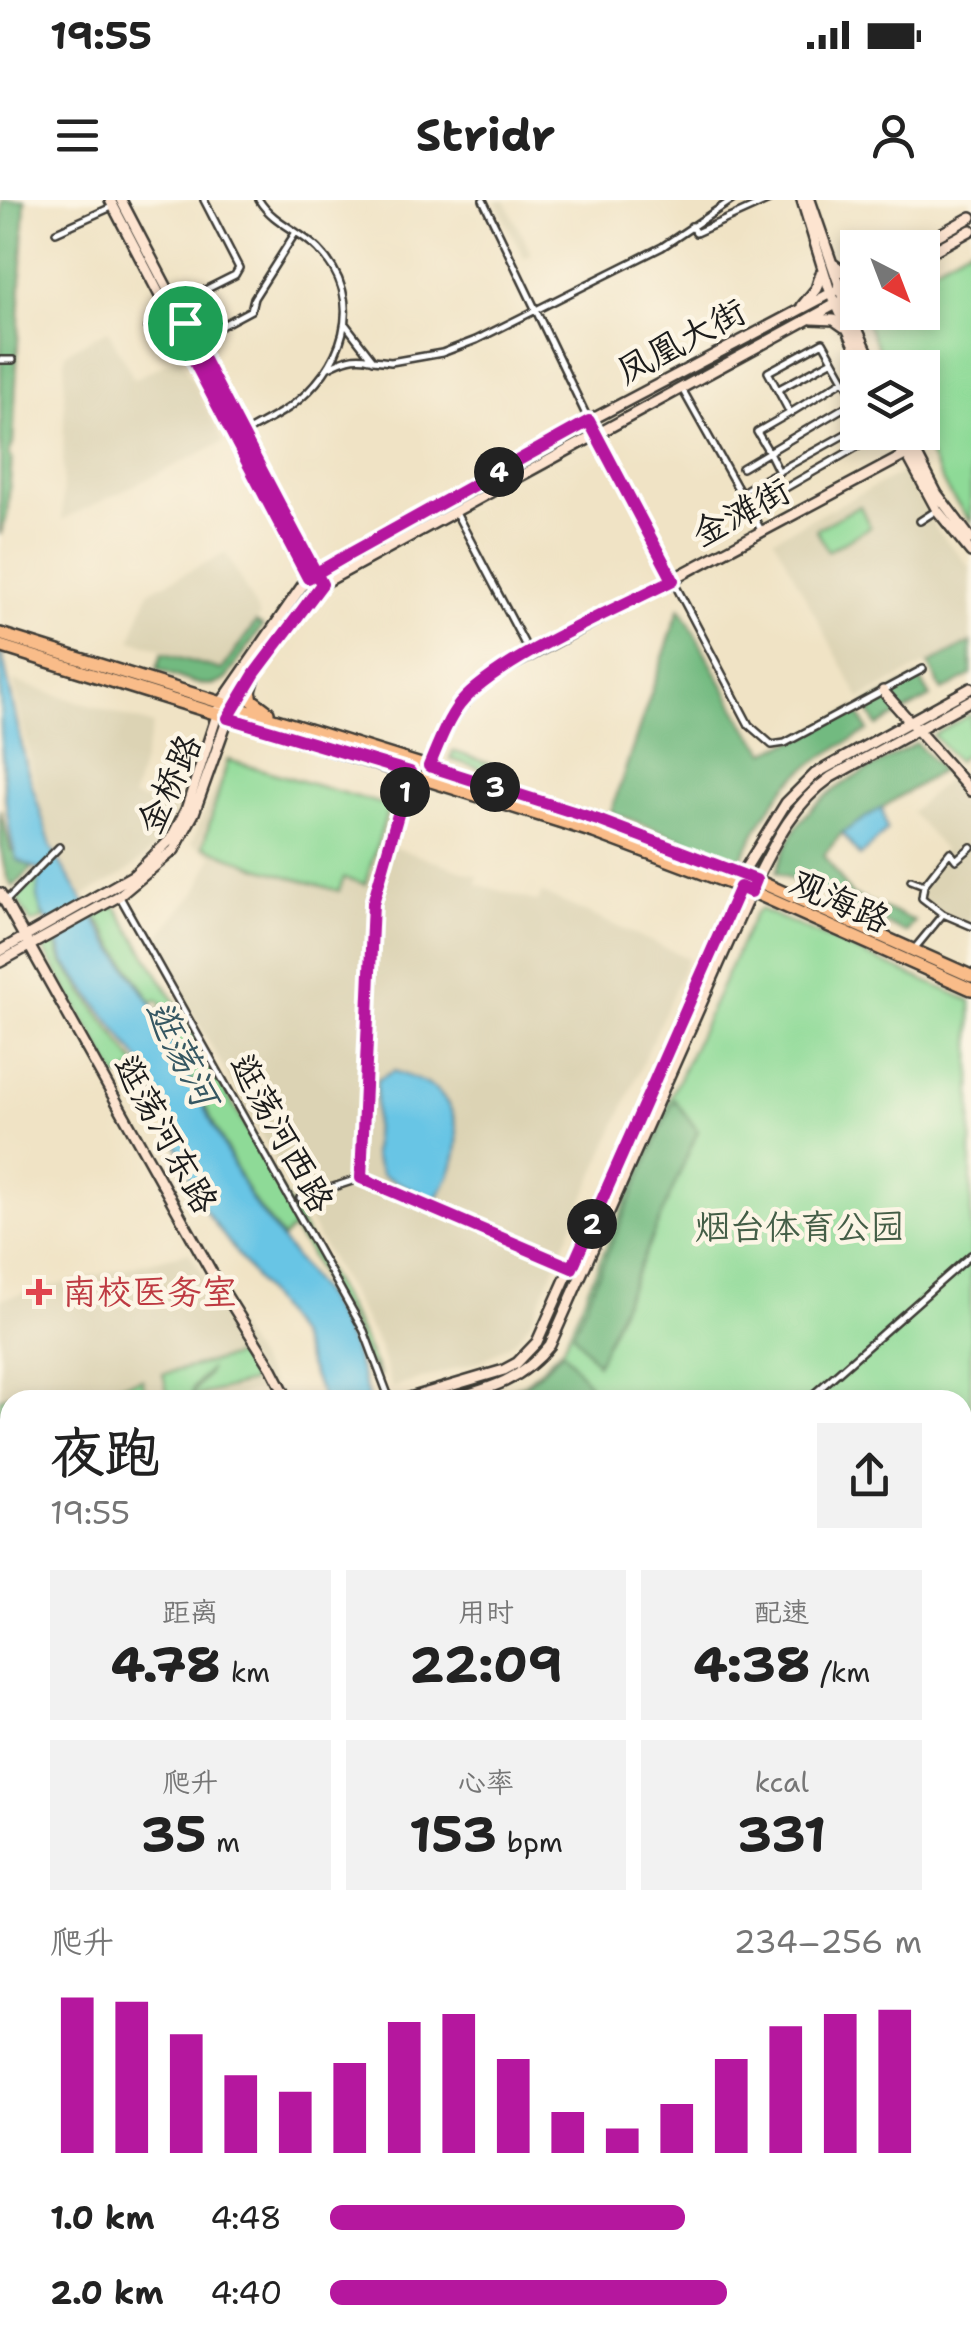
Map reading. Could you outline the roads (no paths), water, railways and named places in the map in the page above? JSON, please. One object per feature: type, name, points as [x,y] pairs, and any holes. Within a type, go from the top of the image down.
[{"type":"main road","points":[[802,200],[840,286]]},
{"type":"main road","points":[[810,200],[831,293],[840,302]]},
{"type":"main road","points":[[117,203],[172,319],[318,587]]},
{"type":"main road","points":[[117,203],[185,323],[283,520]]},
{"type":"main road","points":[[940,234],[971,217]]},
{"type":"main road","points":[[940,247],[971,230]]},
{"type":"main road","points":[[827,264],[840,270]]},
{"type":"main road","points":[[797,311],[816,290],[827,264]]},
{"type":"main road","name":"凤凰大街","points":[[225,711],[312,576],[589,421],[840,288]]},
{"type":"main road","name":"凤凰大街","points":[[225,711],[318,587],[840,302]]},
{"type":"main road","points":[[805,320],[824,317],[840,323]]},
{"type":"main road","points":[[660,384],[645,399],[651,402],[663,397]]},
{"type":"main road","points":[[907,450],[945,508],[971,539]]},
{"type":"main road","points":[[908,450],[937,510],[971,552]]},
{"type":"main road","name":"金滩街","points":[[421,772],[452,714],[496,674],[909,453]]},
{"type":"main road","points":[[520,460],[532,455],[537,458],[527,471]]},
{"type":"main road","points":[[346,556],[362,552],[362,560],[353,566]]},
{"type":"main road","name":"观海路","points":[[2,641],[421,772],[598,820],[971,976]]},
{"type":"main road","points":[[255,673],[252,700],[280,719]]},
{"type":"main road","points":[[438,1390],[489,1376],[517,1363],[544,1332],[748,883],[797,790],[824,768],[971,688]]},
{"type":"main road","points":[[883,691],[971,791]]},
{"type":"main road","points":[[481,1390],[508,1382],[550,1344],[748,883],[793,813],[815,788],[971,700]]},
{"type":"main road","name":"观海路","points":[[225,711],[280,719],[421,772]]},
{"type":"main road","name":"金桥路","points":[[89,907],[119,896],[161,863],[186,831],[225,711]]},
{"type":"main road","name":"金桥路","points":[[0,951],[26,942],[89,907],[134,875],[171,839],[225,711]]},
{"type":"main road","name":"观海路","points":[[748,883],[971,989]]},
{"type":"main road","name":"逛荡河东路","points":[[2,898],[212,1272],[283,1390]]},
{"type":"main road","name":"金桥路","points":[[0,962],[26,942]]},
{"type":"street","points":[[56,232],[117,203],[136,200]]},
{"type":"street","points":[[204,200],[239,268],[235,275],[200,292],[219,327],[250,310],[296,232]]},
{"type":"street","points":[[243,434],[289,407],[326,368],[339,348],[346,325],[342,293],[329,265],[316,247],[265,210],[259,200]]},
{"type":"street","points":[[483,200],[589,421],[749,725],[766,742],[776,745],[796,738],[922,669]]},
{"type":"street","points":[[326,368],[360,356],[391,362],[442,353],[662,247],[732,200]]},
{"type":"street","points":[[691,226],[696,234],[770,200]]},
{"type":"street","points":[[148,328],[172,319],[185,323],[210,310]]},
{"type":"street","points":[[346,325],[373,360]]},
{"type":"street","points":[[790,413],[768,372],[823,342],[840,373]]},
{"type":"street","points":[[0,360],[13,360]]},
{"type":"street","points":[[778,390],[833,360]]},
{"type":"street","points":[[778,472],[757,432],[840,382]]},
{"type":"street","points":[[680,387],[762,532]]},
{"type":"street","points":[[742,468],[840,412]]},
{"type":"street","points":[[747,490],[840,437]]},
{"type":"street","points":[[756,505],[852,450]]},
{"type":"street","points":[[454,510],[531,654]]},
{"type":"street","points":[[920,521],[937,510]]},
{"type":"street","points":[[361,1178],[373,903],[421,772]]},
{"type":"street","points":[[2,898],[59,847]]},
{"type":"street","points":[[971,848],[956,860],[950,852],[924,885],[922,898],[943,914],[971,926]]},
{"type":"street","points":[[911,880],[924,885]]},
{"type":"street","name":"逛荡河西路","points":[[119,896],[364,1331],[386,1390]]},
{"type":"street","points":[[914,950],[943,914]]},
{"type":"street","points":[[300,1198],[361,1178],[572,1268]]},
{"type":"street","points":[[818,1390],[971,1255]]},
{"type":"water","points":[[0,644],[27,769],[52,849],[151,1003],[250,1198],[325,1297],[353,1348],[366,1390],[319,1390],[297,1335],[201,1205],[139,1060],[64,961],[56,933],[42,913],[37,897],[40,870],[17,860],[7,814]]},
{"type":"water","points":[[882,807],[887,830],[860,856],[842,833]]},
{"type":"water","points":[[394,1071],[433,1088],[454,1116],[455,1159],[435,1200],[382,1175],[373,1155],[377,1080]]},
{"type":"place","name":"南校医务室","points":[[39,1292]]},
{"type":"water label","name":"逛荡河","points":[[182,1053]]},
{"type":"park label","name":"烟台体育公园","points":[[800,1227]]}]
